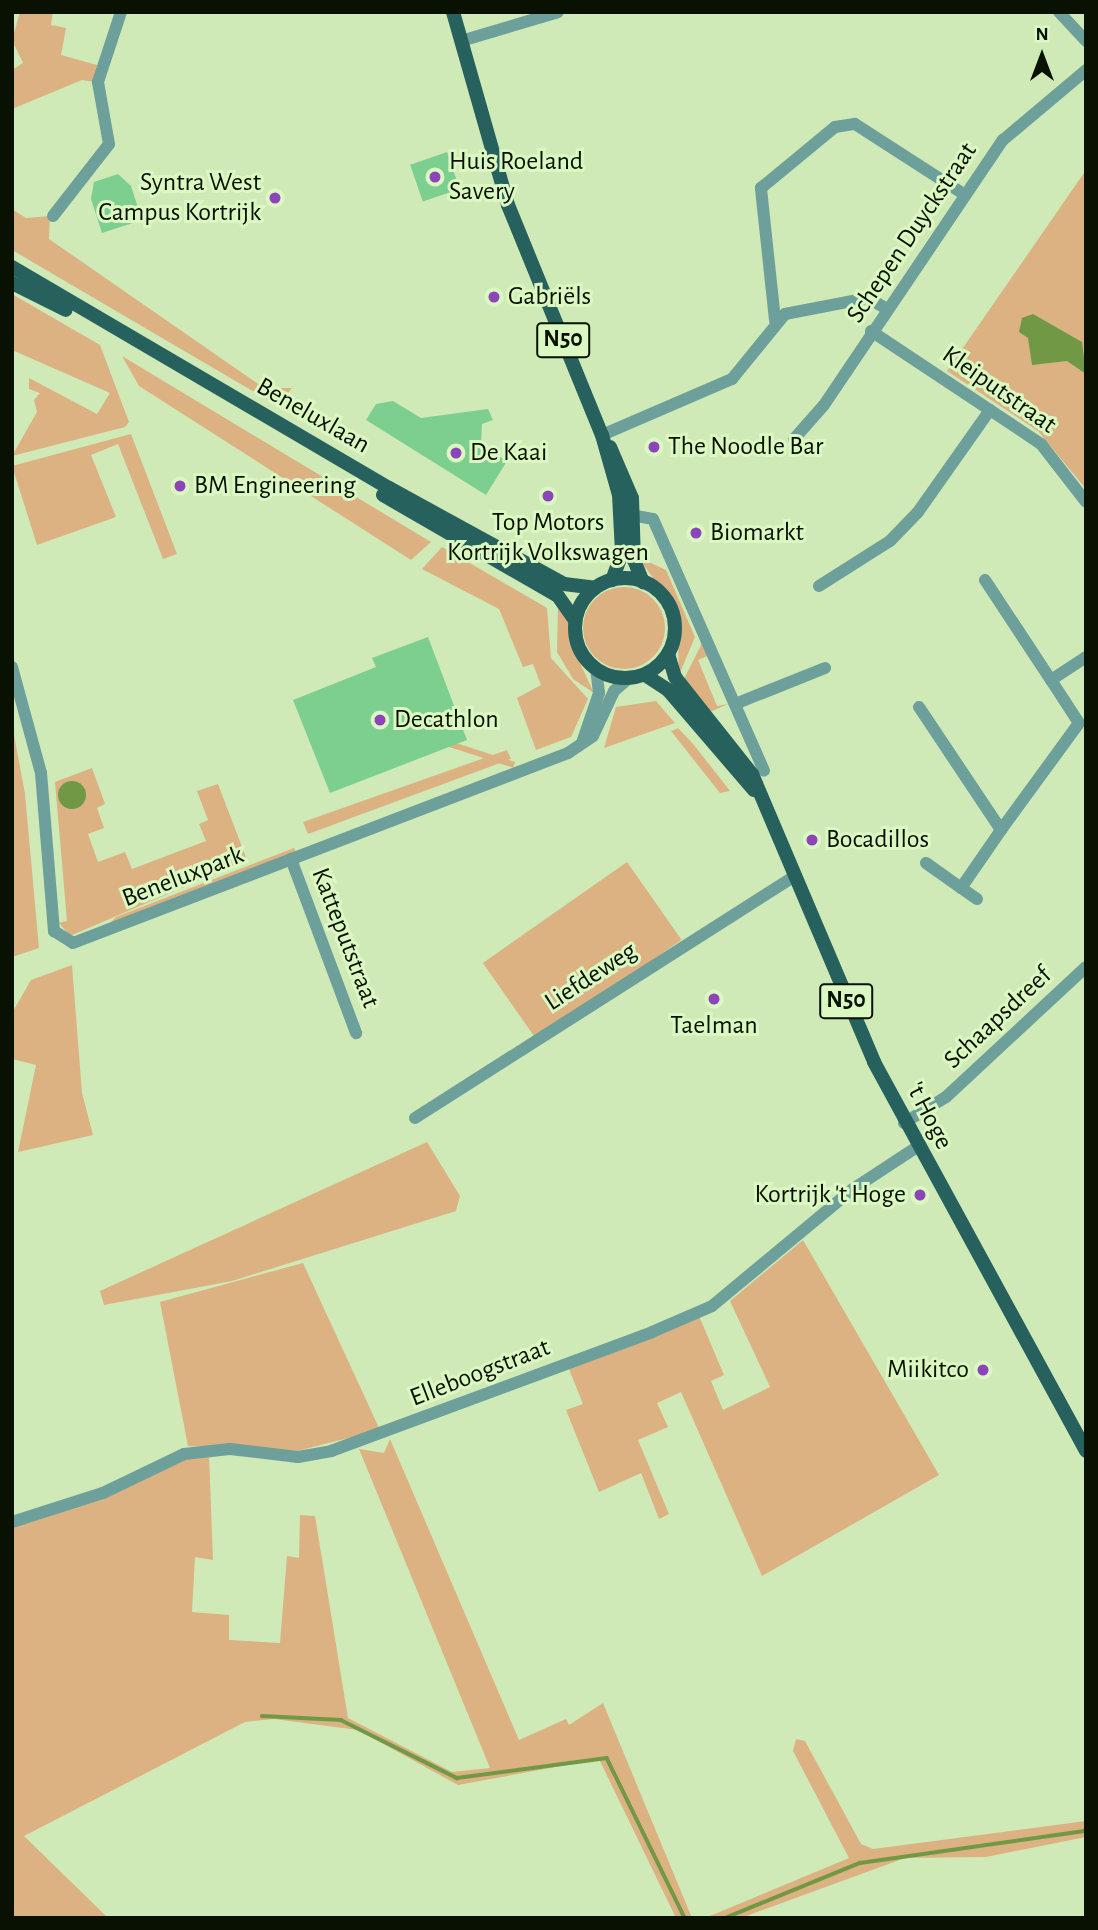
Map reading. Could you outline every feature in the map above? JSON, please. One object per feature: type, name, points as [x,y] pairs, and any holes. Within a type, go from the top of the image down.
[{"type":"main road","name":"N50","points":[[453,12],[523,245],[602,435],[628,514],[634,560],[643,582],[671,608],[668,654]]},
{"type":"main road","name":"Beneluxlaan","points":[[12,267],[389,488],[571,587],[595,588]]},
{"type":"main road","name":"Beneluxlaan","points":[[12,283],[87,320],[558,596],[575,620]]},
{"type":"main road","name":"N50","points":[[612,580],[621,559],[628,514]]},
{"type":"main road","points":[[643,582],[612,580],[595,588],[575,620],[580,649],[596,669],[628,678],[645,675],[668,654]]},
{"type":"main road","name":"'t Hoge","points":[[668,654],[675,677],[731,744],[904,1123],[1086,1451]]},
{"type":"main road","name":"'t Hoge","points":[[645,675],[668,690],[754,790]]},
{"type":"street","points":[[52,216],[109,144],[99,82],[121,12]]},
{"type":"street","points":[[461,41],[558,12]]},
{"type":"street","points":[[1059,12],[1086,41]]},
{"type":"street","name":"Schepen Duyckstraat","points":[[794,439],[1003,140],[1086,70]]},
{"type":"street","points":[[602,435],[732,379],[760,349],[775,320],[761,188],[835,127],[855,124],[965,195]]},
{"type":"street","points":[[775,320],[868,298],[885,308]]},
{"type":"street","name":"Kleiputstraat","points":[[872,331],[990,410],[1060,461],[1086,502]]},
{"type":"street","points":[[818,586],[890,541],[918,512],[990,410]]},
{"type":"street","points":[[628,514],[653,519],[764,771]]},
{"type":"street","points":[[961,888],[1079,723],[985,580]]},
{"type":"street","points":[[1051,680],[1086,657]]},
{"type":"street","name":"Beneluxpark","points":[[12,667],[41,773],[54,931],[61,941],[77,942],[582,743],[598,729],[612,695],[628,678]]},
{"type":"street","points":[[735,704],[825,668]]},
{"type":"street","points":[[582,743],[599,693],[596,669]]},
{"type":"street","points":[[919,707],[1001,830]]},
{"type":"street","name":"Katteputstraat","points":[[291,859],[356,1033]]},
{"type":"street","points":[[926,863],[976,899]]},
{"type":"street","name":"Liefdeweg","points":[[415,1118],[793,877]]},
{"type":"street","name":"Schaapsdreef","points":[[904,1123],[946,1097],[1085,968]]},
{"type":"street","name":"Elleboogstraat","points":[[12,1522],[103,1493],[184,1454],[230,1449],[298,1457],[331,1451],[652,1332],[720,1301],[853,1189],[917,1147]]},
{"type":"shaded area","points":[[20,12],[53,12],[51,25],[66,28],[61,55],[97,65],[94,82],[82,80],[12,109],[12,70],[23,63],[12,40]]},
{"type":"shaded area","points":[[1086,170],[1086,489],[1038,431],[947,371]]},
{"type":"shaded area","points":[[12,209],[26,218],[50,216],[49,239],[264,388],[292,388],[278,406],[12,250]]},
{"type":"shaded area","points":[[12,294],[100,345],[129,422],[125,427],[12,456],[37,412],[34,400],[40,393],[29,389],[29,378],[97,414],[110,393],[12,350]]},
{"type":"shaded area","points":[[1033,314],[1082,342],[1086,374],[1067,361],[1032,365],[1028,338],[1019,332],[1022,318]]},
{"type":"shaded area","points":[[122,356],[431,542],[411,560],[139,386]]},
{"type":"shaded area","points":[[131,434],[177,554],[163,559],[118,444],[91,455],[116,517],[37,545],[12,466]]},
{"type":"shaded area","points":[[442,547],[547,608],[551,658],[588,699],[571,737],[536,750],[517,698],[541,685],[533,664],[523,667],[499,609],[422,569]]},
{"type":"shaded area","points":[[638,557],[666,570],[695,637],[679,675],[677,611]]},
{"type":"shaded area","points":[[624,587],[640,590],[653,599],[662,612],[665,628],[662,644],[653,657],[640,666],[624,669],[608,666],[595,657],[586,644],[583,628],[586,612],[595,599],[608,590]]},
{"type":"shaded area","points":[[558,602],[569,618],[572,646],[594,693],[573,679],[557,652]]},
{"type":"shaded area","points":[[702,643],[707,656],[698,660],[717,706],[728,704],[710,712],[683,681]]},
{"type":"shaded area","points":[[310,695],[515,762],[513,768],[308,701]]},
{"type":"shaded area","points":[[656,701],[675,723],[604,748],[616,707]]},
{"type":"shaded area","points":[[12,724],[25,794],[39,948],[12,957]]},
{"type":"shaded area","points":[[678,728],[730,791],[720,793],[671,731]]},
{"type":"shaded area","points":[[507,750],[511,759],[308,834],[303,822]]},
{"type":"shaded area","points":[[92,768],[105,804],[97,808],[104,828],[88,834],[98,862],[125,852],[132,869],[206,841],[199,824],[208,820],[197,791],[218,784],[247,860],[70,936],[59,923],[67,921],[55,782]]},
{"type":"shaded area","points":[[72,781],[82,785],[86,795],[82,805],[72,809],[62,805],[58,795],[62,785]]},
{"type":"shaded area","points":[[294,848],[296,852],[109,924],[116,917]]},
{"type":"shaded area","points":[[627,862],[681,940],[537,1041],[483,963]]},
{"type":"shaded area","points":[[72,965],[82,1093],[93,1135],[18,1152],[36,1065],[12,1059],[12,1013],[31,980]]},
{"type":"shaded area","points":[[427,1142],[460,1196],[456,1211],[232,1281],[104,1305],[100,1291]]},
{"type":"shaded area","points":[[803,1240],[939,1475],[762,1576],[681,1392],[657,1403],[668,1427],[638,1440],[669,1514],[659,1519],[641,1473],[599,1492],[566,1410],[583,1404],[569,1369],[699,1316],[724,1375],[711,1381],[723,1410],[770,1387],[730,1301]]},
{"type":"shaded area","points":[[303,1263],[380,1430],[297,1451],[188,1446],[160,1302]]},
{"type":"shaded area","points":[[390,1439],[519,1740],[566,1719],[569,1725],[603,1703],[692,1918],[676,1918],[599,1759],[458,1785],[358,1730],[274,1719],[245,1722],[24,1836],[108,1918],[12,1918],[12,1527],[191,1456],[209,1454],[213,1560],[195,1557],[192,1612],[229,1615],[229,1640],[280,1643],[287,1556],[299,1558],[300,1515],[315,1516],[348,1718],[452,1772],[490,1768],[359,1449],[384,1453]]},
{"type":"shaded area","points":[[796,1739],[805,1741],[861,1844],[873,1849],[1086,1821],[1086,1837],[986,1857],[905,1858],[741,1918],[705,1918],[849,1858],[793,1751]]},
{"type":"building","name":"Huis Roeland Savery","points":[[447,152],[460,189],[423,202],[410,165]]},
{"type":"building","points":[[118,174],[131,186],[142,220],[102,233],[91,199],[94,182]]},
{"type":"building","name":"De Kaai","points":[[393,401],[421,418],[488,409],[493,420],[482,424],[481,445],[507,461],[486,495],[366,420],[376,404]]},
{"type":"building","name":"Decathlon","points":[[428,637],[467,740],[330,793],[293,700],[376,667],[372,658]]},
{"type":"waterway","points":[[262,1716],[341,1720],[457,1778],[607,1758],[685,1918]]},
{"type":"waterway","points":[[725,1918],[860,1863],[1086,1831]]},
{"type":"place","name":"Huis Roeland Savery","points":[[435,177]]},
{"type":"place","name":"Syntra West Campus Kortrijk","points":[[275,198]]},
{"type":"place","name":"Gabriëls","points":[[494,297]]},
{"type":"place","name":"The Noodle Bar","points":[[654,447]]},
{"type":"place","name":"De Kaai","points":[[456,453]]},
{"type":"place","name":"BM Engineering","points":[[180,486]]},
{"type":"place","name":"Top Motors Kortrijk Volkswagen","points":[[548,496]]},
{"type":"place","name":"Biomarkt","points":[[696,533]]},
{"type":"place","name":"Decathlon","points":[[380,720]]},
{"type":"place","name":"Bocadillos","points":[[812,840]]},
{"type":"place","name":"Taelman","points":[[714,999]]},
{"type":"place","name":"Kortrijk 't Hoge","points":[[920,1195]]},
{"type":"place","name":"Miikitco","points":[[983,1370]]}]
